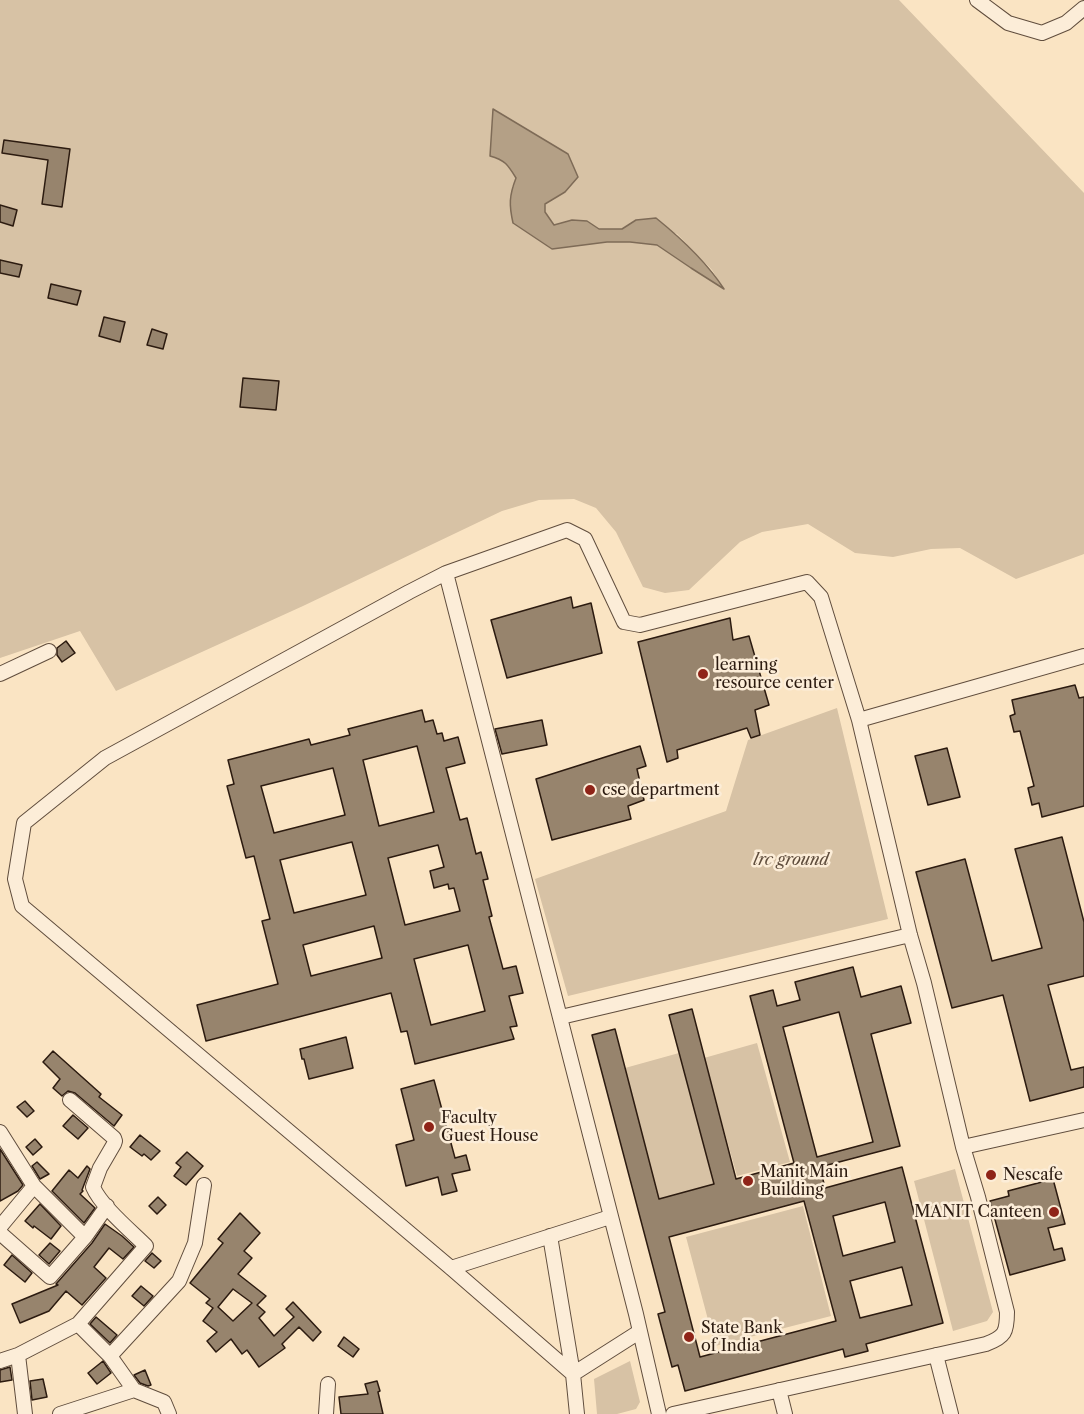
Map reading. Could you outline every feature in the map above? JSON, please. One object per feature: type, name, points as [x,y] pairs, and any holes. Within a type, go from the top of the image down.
[{"type":"street","points":[[977,0],[1008,23],[1042,33],[1066,23],[1084,8]]},
{"type":"street","points":[[573,1374],[451,1268],[22,906],[15,879],[24,823],[105,759],[447,573],[567,530],[585,539],[624,622],[640,625],[807,582],[821,597],[859,720],[910,935],[1007,1312],[1007,1327],[1000,1339],[986,1344],[673,1414]]},
{"type":"street","points":[[447,573],[636,1314],[659,1414]]},
{"type":"street","points":[[0,674],[49,651]]},
{"type":"street","points":[[859,720],[1084,656]]},
{"type":"street","points":[[561,1017],[910,935]]},
{"type":"street","points":[[0,1361],[18,1355],[78,1324],[146,1246],[107,1206],[93,1188],[100,1168],[115,1141],[114,1138],[70,1100]]},
{"type":"street","points":[[963,1147],[1084,1120]]},
{"type":"street","points":[[0,1132],[34,1186],[85,1237]]},
{"type":"street","points":[[110,1356],[178,1281],[195,1243],[204,1185]]},
{"type":"street","points":[[0,1227],[34,1186]]},
{"type":"street","points":[[0,1233],[50,1277],[85,1237],[107,1206]]},
{"type":"street","points":[[451,1268],[610,1217]]},
{"type":"street","points":[[550,1236],[573,1374],[577,1414]]},
{"type":"street","points":[[78,1324],[110,1356],[134,1390],[164,1402],[169,1414]]},
{"type":"street","points":[[573,1374],[639,1332]]},
{"type":"street","points":[[18,1355],[25,1414]]},
{"type":"street","points":[[936,1355],[951,1414]]},
{"type":"street","points":[[326,1414],[328,1384]]},
{"type":"street","points":[[60,1414],[134,1390]]},
{"type":"street","points":[[780,1390],[785,1414]]},
{"type":"green space","points":[[0,0],[899,0],[1084,193],[1084,554],[1016,579],[960,548],[931,549],[893,557],[855,553],[808,524],[762,532],[740,542],[689,590],[665,593],[643,587],[616,532],[596,508],[574,499],[539,500],[502,511],[303,606],[116,691],[80,631],[0,658]],"holes":[[[493,109],[565,192],[545,204],[545,212],[554,225],[572,220],[587,221],[599,229],[622,229],[636,220],[677,234],[712,270],[723,288],[657,245],[607,242],[552,249],[513,223],[512,188],[516,178],[506,164],[490,156]]]},
{"type":"green space","name":"lrc ground","points":[[837,708],[888,919],[568,996],[535,879],[726,811],[748,740]]},
{"type":"green space","points":[[757,1043],[790,1162],[737,1176],[704,1058]]},
{"type":"green space","points":[[679,1053],[714,1184],[659,1199],[625,1068]]},
{"type":"green space","points":[[955,1169],[993,1312],[987,1321],[953,1331],[914,1181]]},
{"type":"green space","points":[[803,1206],[831,1316],[715,1346],[686,1237]]},
{"type":"green space","points":[[630,1361],[640,1402],[636,1409],[617,1414],[597,1414],[594,1379]]},
{"type":"shaded area","points":[[493,109],[568,154],[578,177],[565,192],[545,204],[545,212],[554,225],[572,220],[587,221],[599,229],[622,229],[636,220],[656,218],[693,251],[724,289],[657,245],[607,242],[552,249],[513,223],[510,200],[516,178],[506,164],[490,156]]},
{"type":"building","points":[[4,140],[70,149],[62,207],[42,204],[48,160],[2,153]]},
{"type":"building","points":[[0,205],[17,210],[13,226],[0,222]]},
{"type":"building","points":[[0,260],[22,265],[19,277],[0,273]]},
{"type":"building","points":[[51,284],[81,291],[77,305],[48,298]]},
{"type":"building","points":[[104,317],[125,322],[120,342],[99,336]]},
{"type":"building","points":[[152,329],[167,334],[163,349],[147,345]]},
{"type":"building","points":[[243,378],[279,381],[276,410],[240,407]]},
{"type":"building","points":[[571,597],[573,608],[591,603],[602,653],[507,678],[491,620]]},
{"type":"building","name":"learning resource center","points":[[730,618],[733,640],[749,636],[769,705],[755,710],[760,735],[751,738],[747,728],[677,750],[678,758],[667,762],[638,642]]},
{"type":"building","points":[[66,641],[75,653],[62,662],[57,655],[57,648]]},
{"type":"building","points":[[1075,685],[1079,698],[1084,697],[1084,806],[1042,817],[1039,803],[1032,805],[1028,788],[1034,786],[1020,731],[1014,732],[1010,716],[1015,714],[1012,700]]},
{"type":"building","points":[[422,710],[425,722],[433,720],[437,734],[442,733],[444,741],[458,737],[465,763],[446,768],[460,820],[467,818],[476,854],[481,852],[488,879],[483,880],[492,916],[489,917],[503,969],[516,966],[523,993],[509,996],[517,1026],[510,1027],[514,1039],[415,1064],[407,1031],[401,1032],[391,993],[206,1041],[197,1005],[278,984],[262,921],[270,919],[254,856],[246,858],[227,786],[234,784],[228,760],[309,739],[311,745],[350,735],[348,729]],"holes":[[[417,746],[434,812],[379,826],[363,760]],[[333,768],[345,815],[274,833],[261,786]],[[352,842],[366,895],[294,913],[280,860]],[[438,845],[444,867],[430,871],[434,888],[448,884],[449,889],[454,888],[460,911],[405,925],[388,858]],[[374,926],[382,958],[311,976],[303,945]],[[468,945],[485,1011],[431,1025],[414,959]]]},
{"type":"building","points":[[542,720],[547,745],[502,754],[495,729]]},
{"type":"building","name":"cse department","points":[[640,746],[646,766],[637,769],[644,800],[628,806],[631,819],[552,840],[536,779]]},
{"type":"building","points":[[947,748],[960,797],[928,805],[915,756]]},
{"type":"building","points":[[1062,837],[1084,922],[1084,976],[1048,985],[1071,1070],[1084,1067],[1084,1087],[1030,1101],[1003,995],[952,1008],[916,872],[965,859],[992,961],[1042,948],[1015,849]]},
{"type":"building","name":"Manit Main Building","points":[[853,967],[861,997],[901,986],[911,1023],[871,1034],[900,1146],[820,1167],[825,1188],[902,1167],[943,1323],[866,1344],[868,1351],[845,1357],[843,1349],[685,1391],[678,1365],[672,1367],[658,1314],[665,1312],[592,1035],[615,1029],[659,1199],[714,1184],[669,1015],[692,1009],[736,1179],[794,1163],[750,996],[773,990],[777,1006],[800,1000],[795,982]],"holes":[[[839,1012],[873,1142],[817,1157],[783,1027]],[[804,1201],[836,1321],[700,1357],[669,1237]],[[885,1202],[895,1242],[843,1256],[833,1216]],[[902,1267],[912,1305],[860,1318],[850,1281]]]},
{"type":"building","points":[[346,1037],[353,1068],[309,1079],[300,1049]]},
{"type":"building","points":[[53,1051],[101,1094],[99,1097],[122,1115],[114,1126],[75,1093],[68,1091],[62,1096],[53,1088],[60,1079],[43,1062]]},
{"type":"building","name":"Faculty Guest House","points":[[434,1080],[455,1158],[466,1155],[470,1170],[452,1174],[457,1191],[442,1195],[438,1177],[406,1186],[396,1145],[414,1140],[401,1089]]},
{"type":"building","points":[[25,1101],[34,1111],[27,1117],[17,1107]]},
{"type":"building","points":[[73,1115],[88,1128],[78,1139],[63,1126]]},
{"type":"building","points":[[140,1135],[160,1151],[151,1160],[130,1147]]},
{"type":"building","points":[[35,1139],[42,1147],[33,1155],[26,1147]]},
{"type":"building","points":[[0,1149],[23,1185],[18,1191],[0,1201]]},
{"type":"building","points":[[187,1152],[203,1166],[186,1185],[174,1176],[181,1167],[176,1163]]},
{"type":"building","points":[[37,1162],[49,1174],[40,1179],[32,1166]]},
{"type":"building","points":[[87,1166],[90,1169],[80,1194],[95,1208],[84,1223],[52,1191],[69,1170],[78,1178]]},
{"type":"building","points":[[1053,1179],[1065,1224],[1048,1228],[1054,1250],[1062,1248],[1065,1260],[1010,1275],[990,1201],[1009,1196],[1008,1191]]},
{"type":"building","points":[[158,1197],[166,1205],[157,1214],[149,1206]]},
{"type":"building","points":[[40,1204],[61,1226],[51,1239],[25,1221]]},
{"type":"building","points":[[240,1213],[260,1233],[244,1251],[252,1258],[238,1274],[266,1296],[257,1305],[265,1312],[259,1318],[274,1336],[294,1317],[286,1309],[293,1302],[321,1332],[313,1341],[299,1327],[282,1344],[285,1348],[259,1367],[247,1350],[242,1354],[231,1339],[216,1352],[207,1341],[217,1332],[203,1321],[213,1308],[206,1303],[210,1299],[190,1283],[223,1243],[218,1239]],"holes":[[[233,1289],[252,1303],[233,1321],[218,1307]]]},
{"type":"building","points":[[105,1224],[134,1247],[123,1259],[109,1248],[94,1267],[106,1278],[82,1305],[66,1291],[49,1311],[20,1323],[12,1304],[58,1285],[56,1284],[92,1243]]},
{"type":"building","points":[[50,1243],[60,1251],[49,1264],[39,1255]]},
{"type":"building","points":[[152,1253],[161,1261],[154,1268],[145,1261]]},
{"type":"building","points":[[12,1255],[32,1273],[25,1282],[4,1265]]},
{"type":"building","points":[[141,1286],[153,1296],[144,1306],[132,1296]]},
{"type":"building","points":[[96,1317],[117,1335],[110,1343],[90,1324]]},
{"type":"building","points":[[344,1337],[359,1349],[353,1357],[338,1346]]},
{"type":"building","points":[[103,1361],[111,1373],[97,1384],[88,1373]]},
{"type":"building","points":[[10,1367],[12,1380],[0,1382],[0,1370]]},
{"type":"building","points":[[145,1370],[151,1385],[148,1386],[140,1383],[134,1375]]},
{"type":"building","points":[[43,1379],[47,1397],[32,1400],[30,1381]]},
{"type":"building","points":[[377,1381],[383,1414],[341,1414],[339,1397],[368,1394],[365,1384]]},
{"type":"place","name":"learning resource center","points":[[703,674]]},
{"type":"place","name":"cse department","points":[[590,790]]},
{"type":"place","name":"Faculty Guest House","points":[[429,1127]]},
{"type":"place","name":"Nescafe","points":[[991,1175]]},
{"type":"place","name":"Manit Main Building","points":[[748,1181]]},
{"type":"place","name":"MANIT Canteen","points":[[1054,1212]]},
{"type":"place","name":"State Bank of India","points":[[689,1337]]}]
